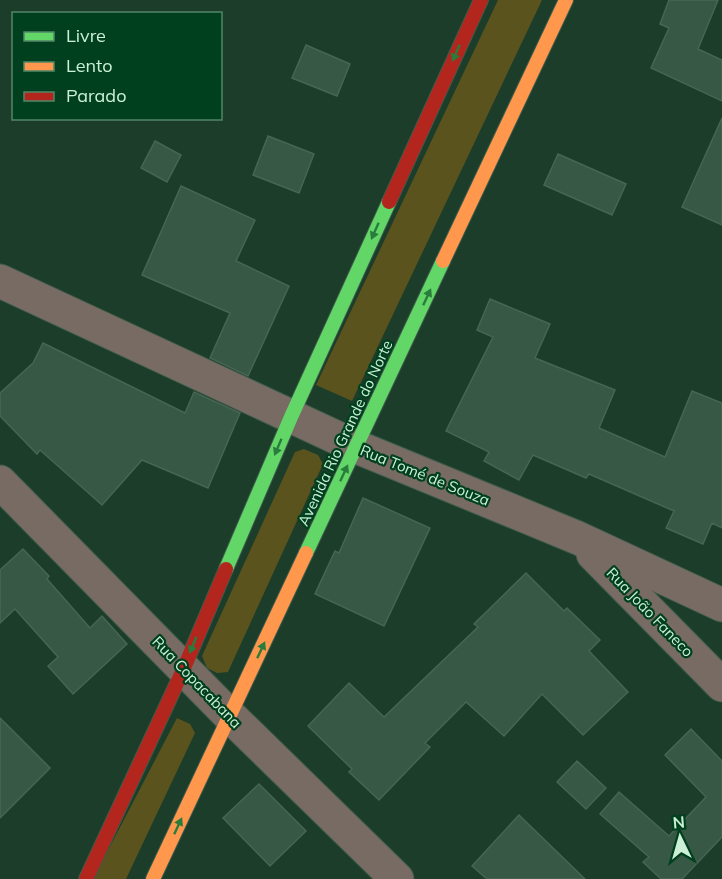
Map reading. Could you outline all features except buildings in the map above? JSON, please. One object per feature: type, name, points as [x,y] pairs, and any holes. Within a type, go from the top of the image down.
[{"type":"street","points":[[86,879],[184,668],[291,417],[480,0]]},
{"type":"street","name":"Avenida Rio Grande do Norte","points":[[153,879],[566,0]]},
{"type":"street","name":"Rua Tomé de Souza","points":[[0,281],[357,447],[578,538],[722,605]]},
{"type":"street","name":"Rua Copacabana","points":[[0,482],[230,716],[397,879]]},
{"type":"street","name":"Rua João Faneco","points":[[578,538],[722,685]]},
{"type":"shaded area","points":[[498,0],[542,0],[352,401],[316,385]]},
{"type":"shaded area","points":[[304,449],[318,455],[323,464],[228,672],[217,673],[207,668],[202,656],[295,452]]},
{"type":"shaded area","points":[[177,718],[190,724],[195,733],[126,879],[93,879]]},
{"type":"traffic: fast","points":[[226,569],[291,417],[389,202]]},
{"type":"traffic: fast","points":[[306,553],[443,261]]},
{"type":"traffic: slow","points":[[443,261],[566,0]]},
{"type":"traffic: slow","points":[[153,879],[306,553]]},
{"type":"traffic: jam","points":[[389,202],[481,0]]},
{"type":"traffic: jam","points":[[86,879],[184,668],[226,569]]}]
